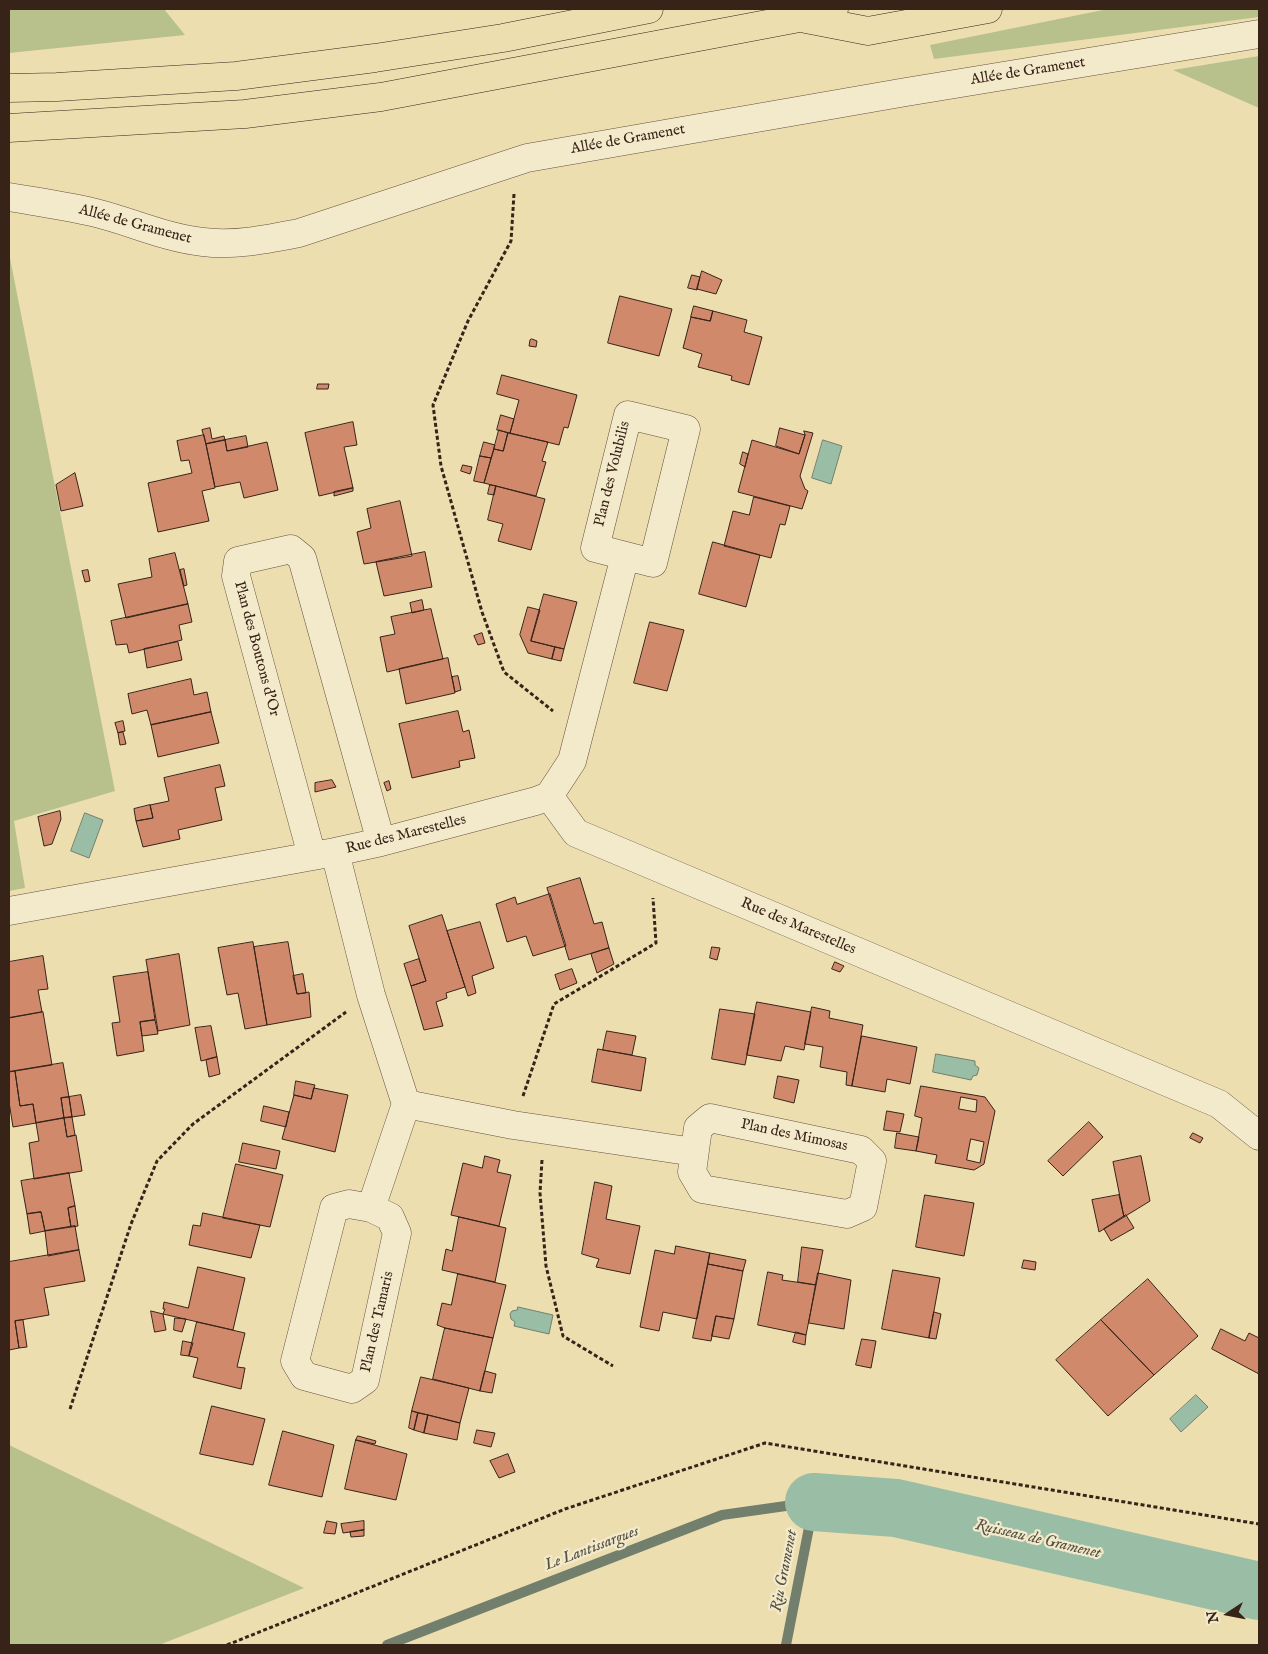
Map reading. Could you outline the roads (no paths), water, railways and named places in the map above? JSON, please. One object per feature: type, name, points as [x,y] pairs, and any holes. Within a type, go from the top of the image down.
[{"type":"main road","points":[[9,88],[57,87],[236,76],[375,58],[503,38],[649,9]]},
{"type":"main road","points":[[9,128],[246,114],[381,97],[799,18],[834,9]]},
{"type":"main road","points":[[799,18],[868,31],[988,9]]},
{"type":"street","name":"Allée de Gramenet","points":[[9,197],[96,213],[167,235],[203,242],[269,239],[299,233],[527,158],[1259,34]]},
{"type":"street","name":"Plan des Volubilis","points":[[628,414],[686,429],[653,563],[625,556],[595,548],[628,414]]},
{"type":"street","name":"Plan des Boutons d'Or","points":[[323,854],[236,576],[238,561],[291,549],[302,558],[381,842]]},
{"type":"street","points":[[548,796],[572,761],[625,556]]},
{"type":"street","name":"Rue des Marestelles","points":[[9,911],[381,842],[536,802],[548,796],[576,833],[1219,1104],[1259,1136]]},
{"type":"street","name":"Rue des Marestelles","points":[[323,854],[406,1104]]},
{"type":"street","points":[[371,1208],[406,1104],[513,1125],[694,1152]]},
{"type":"street","name":"Plan des Mimosas","points":[[710,1118],[861,1150],[872,1161],[863,1207],[846,1214],[702,1189],[692,1172],[694,1152],[698,1128],[710,1118]]},
{"type":"street","name":"Plan des Tamaris","points":[[349,1204],[371,1208],[390,1217],[398,1233],[365,1380],[352,1389],[304,1376],[294,1362],[334,1208],[349,1204]]},
{"type":"waterway","name":"Le Lantissargues","points":[[387,1645],[722,1515],[814,1502],[786,1645]]},
{"type":"waterway","name":"Ruisseau de Gramenet","points":[[814,1502],[896,1508],[1259,1591]]},
{"type":"water label","name":"Riu Gramenet","points":[[785,1571]]}]
